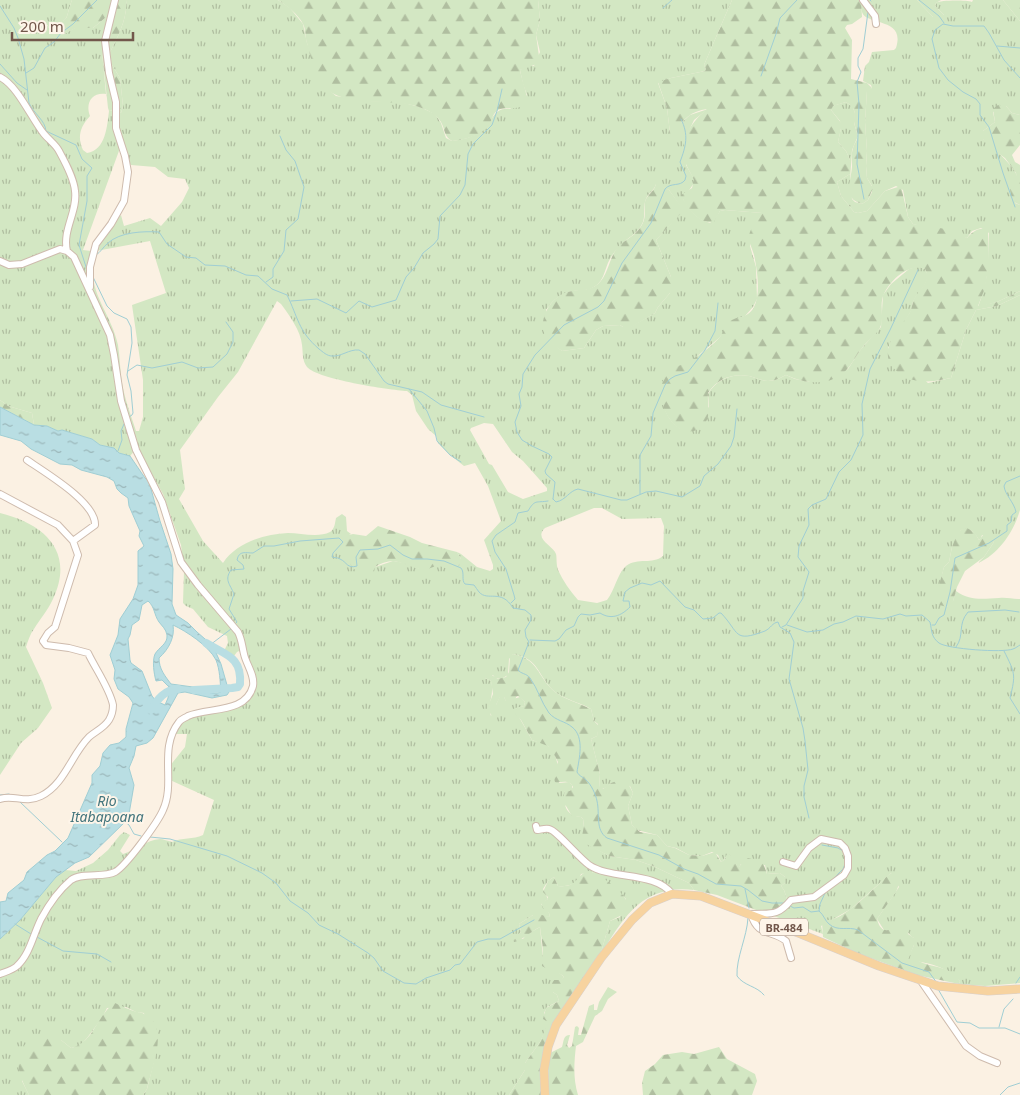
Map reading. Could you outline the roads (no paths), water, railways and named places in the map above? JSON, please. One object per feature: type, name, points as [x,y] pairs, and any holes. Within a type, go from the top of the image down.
[{"type":"main road","name":"BR-484","points":[[545,1095],[545,1062],[556,1025],[601,958],[632,920],[650,903],[672,894],[701,896],[921,981],[955,989],[1020,989]]},
{"type":"street","points":[[90,290],[90,267],[96,244],[111,224],[124,201],[128,172],[116,128],[116,102],[109,73],[105,41],[115,0]]},
{"type":"street","points":[[863,0],[875,16],[876,24]]},
{"type":"street","points":[[0,77],[11,85],[45,135],[58,149],[67,168],[75,190],[74,204],[65,238],[67,251]]},
{"type":"street","points":[[0,261],[15,265],[60,249],[67,251],[74,257],[110,335],[121,402],[136,450],[162,502],[181,562],[233,626],[242,640],[243,653],[251,673],[253,686],[244,702],[232,707],[198,712],[180,720],[171,736],[167,762],[168,792],[163,810],[129,860],[114,873],[96,874],[72,879],[41,919],[26,954],[16,967],[0,974]]},
{"type":"street","points":[[27,460],[76,495],[92,513],[95,525],[73,541]]},
{"type":"street","points":[[0,494],[58,525],[73,541],[78,555],[55,627],[43,641],[46,645],[88,653],[110,696],[113,706],[105,726],[89,737],[56,785],[42,796],[31,799],[23,800],[6,797],[0,799]]},
{"type":"street","points":[[536,826],[537,830],[550,829],[558,834],[572,851],[588,865],[599,871],[614,872],[660,883],[667,887],[672,894]]},
{"type":"street","points":[[783,862],[796,866],[810,848],[821,839],[840,843],[846,848],[848,856],[848,868],[844,875],[814,897],[791,900],[778,913],[751,914],[757,928],[762,932],[776,934],[786,941],[791,958]]},
{"type":"street","points":[[921,981],[966,1046],[980,1056],[997,1063]]},
{"type":"water","name":"Rio Itabapoana","points":[[0,407],[34,425],[47,426],[58,431],[62,430],[92,439],[100,445],[114,448],[119,453],[130,456],[149,482],[171,554],[173,569],[172,604],[176,615],[188,623],[213,646],[221,664],[229,692],[227,695],[212,698],[185,692],[178,693],[153,738],[147,743],[136,746],[129,768],[134,785],[129,814],[124,823],[89,857],[75,863],[56,877],[20,920],[0,939],[0,902],[6,901],[8,893],[24,880],[27,872],[47,855],[55,851],[68,838],[92,783],[92,775],[100,766],[103,753],[110,745],[119,743],[126,737],[126,729],[133,703],[129,697],[118,689],[114,679],[115,670],[110,655],[118,635],[120,619],[133,599],[138,585],[138,551],[144,546],[139,536],[140,531],[129,506],[128,498],[117,489],[114,481],[72,465],[60,464],[31,449],[21,441],[0,435]],"holes":[[[148,601],[167,635],[165,643],[155,654],[153,664],[156,681],[162,680],[169,687],[165,705],[156,701],[152,696],[142,671],[131,663],[130,660],[128,639],[132,625],[139,620],[142,605]],[[173,625],[197,640],[213,655],[220,676],[221,692],[211,693],[193,687],[171,684],[161,669],[159,658],[166,651],[170,643]]]},
{"type":"waterway","points":[[26,73],[34,68],[45,48],[54,42],[61,33],[97,0]]},
{"type":"waterway","points":[[663,8],[672,0]]},
{"type":"waterway","points":[[761,76],[780,18],[797,0]]},
{"type":"waterway","points":[[919,0],[939,16],[944,23]]},
{"type":"waterway","points":[[0,6],[18,38],[24,59],[31,107],[44,124],[46,131],[76,145],[82,159],[92,168],[87,176],[87,201],[79,245],[87,270]]},
{"type":"waterway","points":[[864,199],[857,164],[859,104],[857,82],[861,72],[858,66],[858,58],[863,49],[868,12]]},
{"type":"waterway","points":[[1015,207],[989,127],[980,115],[980,104],[976,99],[963,92],[948,80],[939,68],[932,39],[935,30],[943,24],[953,26],[984,26],[1004,60],[1020,78]]},
{"type":"waterway","points":[[997,46],[1020,48]]},
{"type":"waterway","points":[[0,64],[17,83],[27,90]]},
{"type":"waterway","points":[[291,301],[317,299],[346,313],[359,301],[372,307],[396,300],[406,277],[423,253],[438,239],[440,216],[460,195],[465,185],[468,154],[473,144],[492,125],[502,89]]},
{"type":"waterway","points":[[553,499],[555,482],[545,471],[552,457],[522,440],[517,432],[515,422],[521,406],[519,394],[522,387],[523,374],[535,355],[564,325],[598,307],[604,301],[622,263],[651,223],[665,189],[685,180],[686,176],[680,162],[686,140],[684,125],[681,119]]},
{"type":"waterway","points":[[266,282],[273,277],[273,269],[284,251],[286,230],[298,219],[304,187],[295,161],[286,150],[280,136]]},
{"type":"waterway","points":[[96,255],[113,239],[125,234],[159,232],[167,244],[186,257],[196,258],[205,265],[225,266],[246,275],[258,276],[272,289],[287,295],[299,324],[312,342],[327,355],[335,356],[359,350],[365,354],[388,384],[422,392],[441,405],[484,417]]},
{"type":"waterway","points":[[782,627],[786,625],[803,598],[803,591],[809,572],[798,557],[799,546],[809,525],[808,509],[812,505],[826,499],[839,472],[851,460],[863,435],[862,404],[870,369],[918,270]]},
{"type":"waterway","points":[[93,277],[107,306],[114,313],[127,319],[131,327],[132,343],[127,375],[133,413],[129,417]]},
{"type":"waterway","points":[[640,494],[640,455],[651,436],[653,413],[665,385],[675,376],[688,372],[705,350],[715,331],[718,303]]},
{"type":"waterway","points":[[128,371],[137,365],[152,368],[182,362],[198,368],[213,367],[227,354],[233,342],[233,332],[226,322]]},
{"type":"waterway","points":[[409,389],[427,411],[437,441],[450,455],[461,462]]},
{"type":"waterway","points":[[553,499],[556,502],[559,501],[578,489],[621,500],[627,500],[646,492],[656,491],[682,497],[700,486],[704,476],[718,464],[731,446],[734,437],[737,409]]},
{"type":"waterway","points":[[118,451],[122,440],[121,431],[124,424]]},
{"type":"waterway","points":[[932,625],[935,625],[939,618],[944,615],[950,592],[955,558],[989,543],[1007,531],[1007,525],[1011,522],[1012,515],[1016,512],[1004,486],[1006,482],[1020,476]]},
{"type":"waterway","points":[[511,603],[515,599],[514,595],[506,569],[495,552],[492,541],[496,535],[515,522],[518,513],[528,511],[536,502],[548,501]]},
{"type":"waterway","points":[[235,624],[237,622],[229,609],[234,594],[228,582],[229,573],[231,570],[244,569],[243,565],[237,560],[239,555],[253,553],[264,546],[339,538],[343,542],[333,553],[332,557],[339,558],[351,567],[357,566],[356,557],[360,550],[378,549],[390,545],[412,559],[444,561],[461,568],[465,584],[474,585],[483,595],[504,598],[513,608],[525,610],[531,615],[531,620],[525,630],[529,642],[518,670],[530,678],[549,713],[572,727],[579,736],[580,755],[577,772],[588,782],[594,793],[598,806],[599,826],[603,835],[659,855],[716,884],[741,886],[762,901],[784,903]]},
{"type":"waterway","points":[[530,640],[555,641],[559,639],[566,630],[574,626],[581,614],[600,613],[612,617],[619,615],[630,607],[629,601],[623,601],[625,592],[642,583],[651,585],[660,581],[685,607],[694,610],[703,619],[713,618],[721,613],[735,631],[742,636],[765,631],[778,622],[780,627],[790,633],[794,642],[789,679],[805,741],[808,770],[804,786],[804,797],[809,818]]},
{"type":"waterway","points":[[956,647],[959,643],[963,621],[968,612],[1005,610],[1019,612]]},
{"type":"waterway","points":[[787,625],[807,632],[823,630],[856,616],[883,619],[900,614],[906,616],[922,615],[930,622],[934,638],[944,645],[963,649],[998,651],[1013,649],[1020,645]]},
{"type":"waterway","points":[[210,645],[231,629]]},
{"type":"waterway","name":"Rio Itabapoana","points":[[194,690],[232,688],[238,687],[240,684],[240,675],[235,662],[226,654],[206,643]]},
{"type":"waterway","points":[[1004,651],[1013,674],[1010,698],[1020,714]]},
{"type":"waterway","name":"Rio Itabapoana","points":[[151,710],[165,693],[178,689]]},
{"type":"waterway","points":[[0,795],[9,794]]},
{"type":"waterway","points":[[20,802],[62,842]]},
{"type":"waterway","points":[[124,821],[129,825],[134,834],[141,836]]},
{"type":"waterway","points":[[150,837],[170,839],[227,856],[262,873],[276,883],[290,901],[308,913],[319,925],[338,934],[368,953],[383,971],[404,983],[416,984],[426,978],[450,970],[455,965],[460,964],[477,942],[488,939],[500,939],[534,920]]},
{"type":"waterway","points":[[822,845],[838,848],[843,851]]},
{"type":"waterway","points":[[829,883],[843,869],[845,864]]},
{"type":"waterway","points":[[745,889],[749,908]]},
{"type":"waterway","points":[[826,891],[819,911],[829,924],[836,928],[858,930],[902,963],[929,972],[937,983]]},
{"type":"waterway","points":[[790,906],[794,908],[803,907],[811,912],[819,911]]},
{"type":"waterway","points":[[748,918],[738,962],[737,976],[764,995]]},
{"type":"waterway","points":[[15,924],[31,934]]},
{"type":"waterway","points":[[37,937],[63,951],[97,954],[111,962]]},
{"type":"waterway","points":[[1016,983],[1020,977]]},
{"type":"waterway","points":[[938,989],[957,1022],[970,1023],[979,1028],[1005,1028],[1020,1034]]},
{"type":"waterway","points":[[999,1027],[1004,1009],[1013,999]]},
{"type":"waterway","points":[[1000,1095],[1008,1087],[1020,1083]]}]
